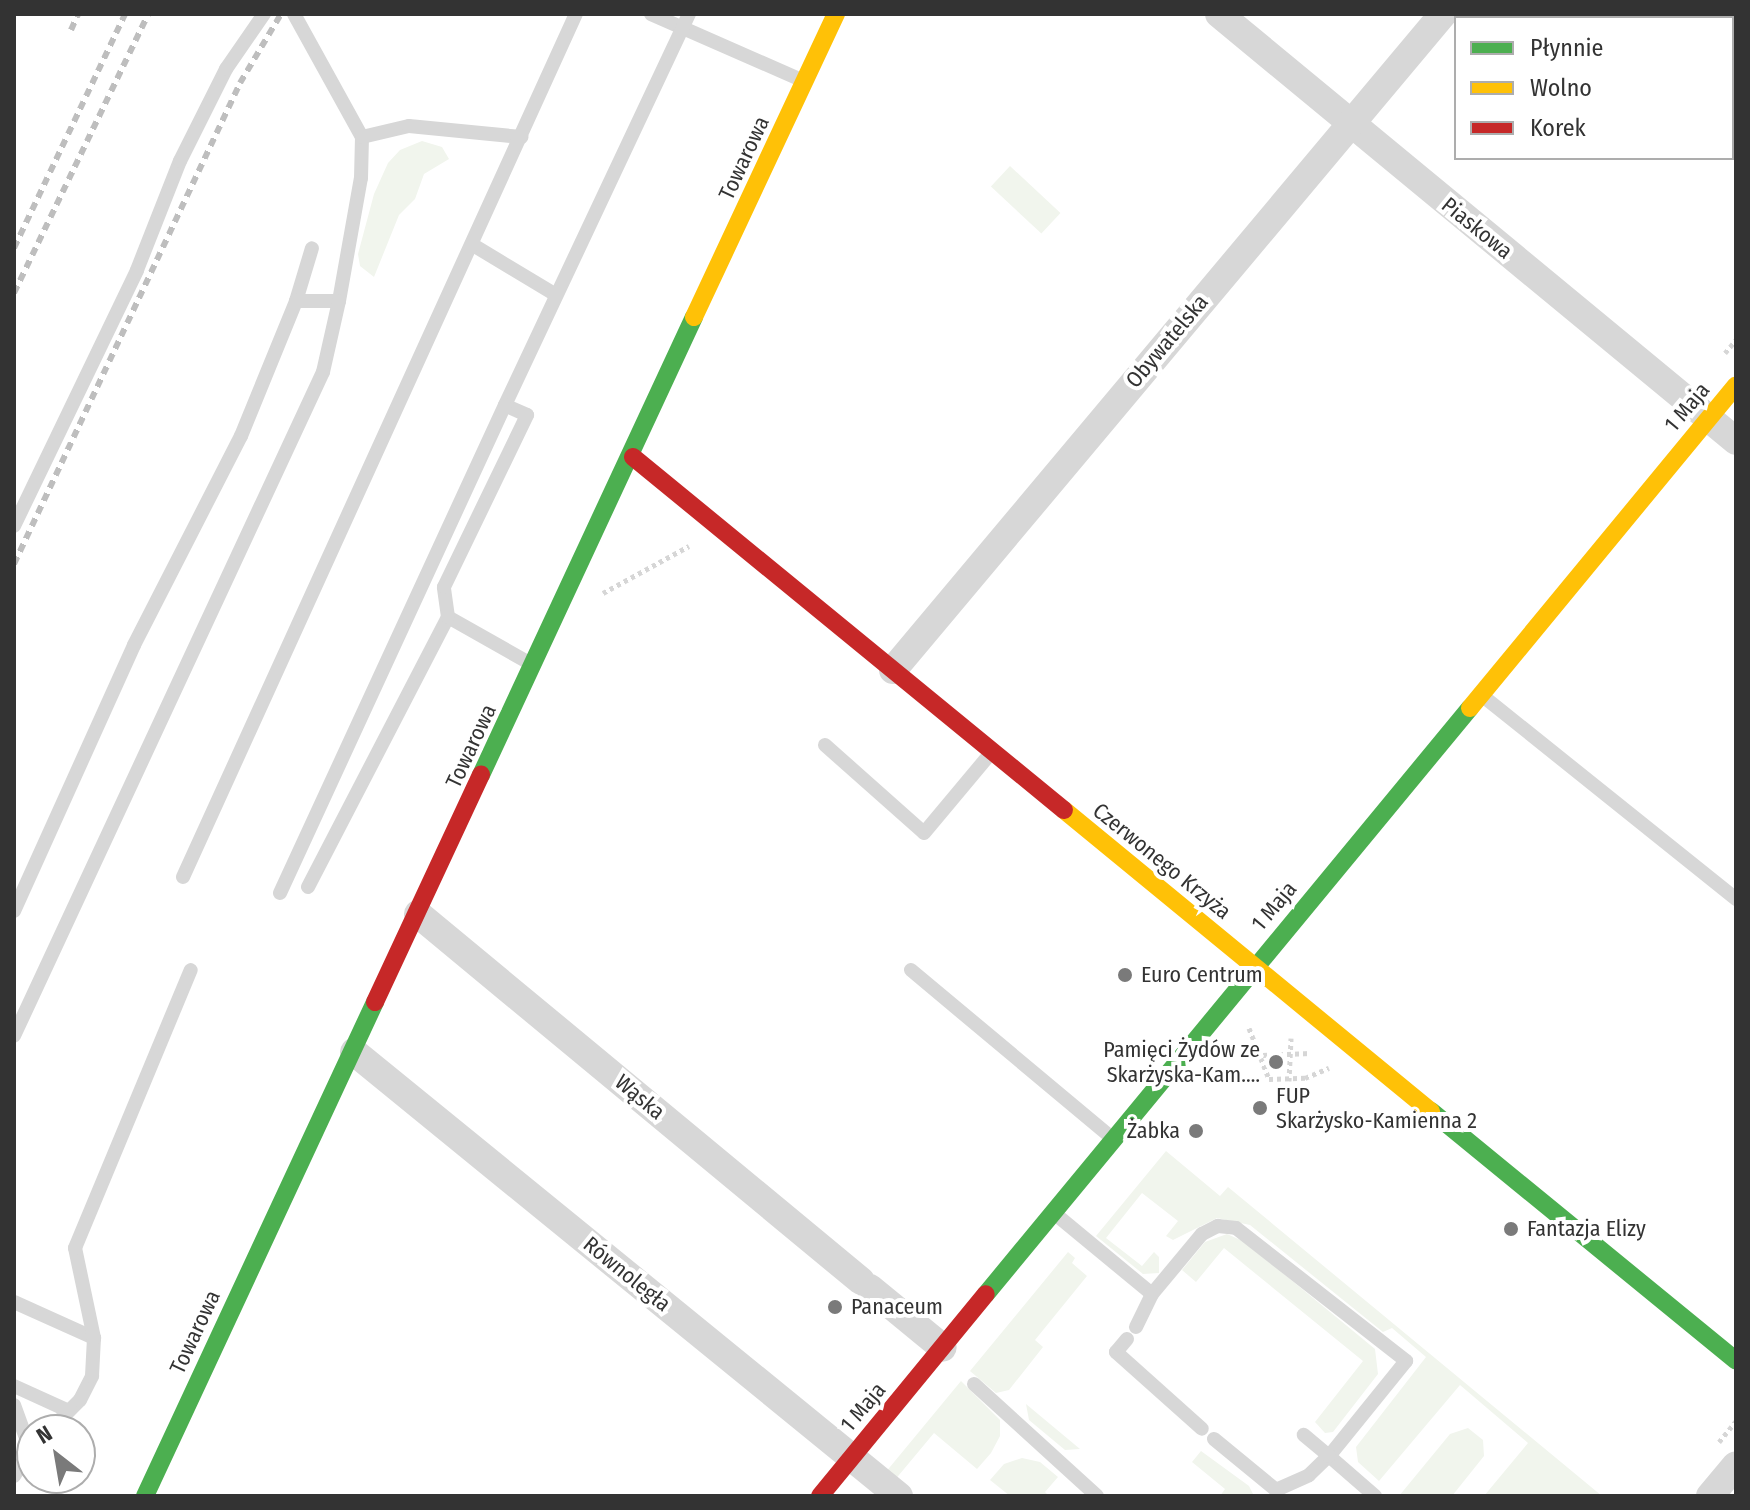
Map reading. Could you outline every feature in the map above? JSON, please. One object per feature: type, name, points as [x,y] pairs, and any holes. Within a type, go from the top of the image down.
[{"type":"street","name":"Towarowa","points":[[145,1496],[633,457],[836,14]]},
{"type":"street","name":"Piaskowa","points":[[1219,14],[1736,441]]},
{"type":"street","name":"Obywatelska","points":[[893,670],[1443,14]]},
{"type":"street","name":"1 Maja","points":[[820,1496],[1736,385]]},
{"type":"street","name":"Czerwonego Krzyża","points":[[633,457],[1736,1361]]},
{"type":"street","name":"Wąska","points":[[418,914],[943,1348]]},
{"type":"street","name":"Równoległa","points":[[354,1052],[899,1496]]},
{"type":"street","points":[[1710,1496],[1736,1465]]},
{"type":"lane","points":[[14,526],[124,299],[186,147],[226,69],[264,14]]},
{"type":"lane","points":[[14,1036],[323,372],[361,178],[362,137],[294,14]]},
{"type":"lane","points":[[183,877],[576,14]]},
{"type":"lane","points":[[651,14],[805,82]]},
{"type":"lane","points":[[280,893],[689,14]]},
{"type":"lane","points":[[362,137],[409,126],[521,137]]},
{"type":"lane","points":[[473,245],[556,295]]},
{"type":"lane","points":[[14,911],[134,645],[241,436],[296,301],[312,248]]},
{"type":"lane","points":[[296,301],[339,301]]},
{"type":"lane","points":[[308,887],[448,617],[444,587],[527,415],[505,405]]},
{"type":"lane","points":[[448,617],[535,666]]},
{"type":"lane","points":[[1480,694],[1736,899]]},
{"type":"lane","points":[[825,745],[924,833],[992,752]]},
{"type":"lane","points":[[66,1414],[92,1376],[94,1338],[75,1248],[191,970]]},
{"type":"lane","points":[[911,970],[1114,1139]]},
{"type":"lane","points":[[1054,1213],[1152,1294]]},
{"type":"lane","points":[[1202,1429],[1116,1352],[1131,1333],[1152,1294],[1202,1234],[1230,1226],[1248,1234],[1406,1361],[1329,1456],[1309,1475],[1274,1493],[1214,1439]]},
{"type":"lane","points":[[14,1302],[94,1338]]},
{"type":"lane","points":[[974,1384],[1097,1496]]},
{"type":"lane","points":[[14,1386],[69,1411]]},
{"type":"lane","points":[[1304,1435],[1375,1496]]},
{"type":"path","points":[[593,600],[677,549],[701,543]]},
{"type":"path","points":[[1241,1039],[1252,1025],[1269,1079],[1289,1081],[1338,1065],[1330,1058]]},
{"type":"path","points":[[1289,1081],[1292,1028],[1302,1036]]},
{"type":"path","points":[[1263,1055],[1321,1051],[1312,1043]]},
{"type":"shaded area","points":[[422,141],[442,147],[449,159],[424,174],[415,199],[399,215],[374,277],[360,266],[358,254],[374,194],[388,163],[400,150]]},
{"type":"shaded area","points":[[1010,166],[1060,213],[1041,234],[991,186]]},
{"type":"shaded area","points":[[1166,1151],[1220,1196],[1228,1187],[1602,1496],[1484,1496],[1528,1443],[1460,1385],[1379,1481],[1358,1462],[1356,1447],[1426,1357],[1392,1328],[1383,1332],[1250,1225],[1217,1218],[1173,1240],[1166,1236],[1178,1221],[1142,1193],[1106,1238],[1142,1266],[1154,1252],[1159,1257],[1159,1273],[1143,1274],[1096,1236]]},
{"type":"shaded area","points":[[1227,1234],[1245,1242],[1375,1349],[1378,1374],[1333,1432],[1325,1433],[1315,1422],[1363,1361],[1224,1248],[1196,1282],[1182,1270],[1205,1242]]},
{"type":"shaded area","points":[[1068,1252],[1075,1258],[1072,1263],[1087,1276],[1035,1340],[1043,1347],[1009,1390],[996,1393],[970,1371]]},
{"type":"shaded area","points":[[961,1381],[1000,1420],[1000,1436],[991,1453],[977,1469],[934,1433],[894,1481],[885,1473]]},
{"type":"shaded area","points":[[1026,1404],[1080,1449],[1065,1450],[1029,1420]]},
{"type":"shaded area","points":[[1468,1428],[1483,1440],[1484,1456],[1452,1496],[1399,1496],[1450,1434]]},
{"type":"shaded area","points":[[1201,1451],[1249,1486],[1254,1496],[1220,1496],[1225,1489],[1192,1462]]},
{"type":"shaded area","points":[[1022,1458],[1040,1462],[1058,1477],[1045,1492],[1049,1496],[1010,1496],[990,1480],[1004,1464]]},
{"type":"railway","points":[[71,30],[78,14]]},
{"type":"railway","points":[[14,248],[125,14]]},
{"type":"railway","points":[[14,293],[148,14]]},
{"type":"railway","points":[[14,564],[240,83],[281,14]]},
{"type":"traffic: fast","points":[[481,775],[694,317]]},
{"type":"traffic: fast","points":[[986,1294],[1470,708]]},
{"type":"traffic: fast","points":[[145,1496],[375,1002]]},
{"type":"traffic: fast","points":[[1431,1111],[1736,1361]]},
{"type":"traffic: slow","points":[[694,317],[836,14]]},
{"type":"traffic: slow","points":[[1470,708],[1736,385]]},
{"type":"traffic: slow","points":[[1064,810],[1431,1111]]},
{"type":"traffic: jam","points":[[633,457],[1064,810]]},
{"type":"traffic: jam","points":[[375,1002],[481,775]]},
{"type":"traffic: jam","points":[[820,1496],[986,1294]]},
{"type":"place","name":"Euro Centrum","points":[[1125,975]]},
{"type":"place","name":"Pamięci Żydów ze Skarżyska-Kam.…","points":[[1276,1062]]},
{"type":"place","name":"FUP Skarżysko-Kamienna 2","points":[[1260,1108]]},
{"type":"place","name":"Żabka","points":[[1196,1131]]},
{"type":"place","name":"Fantazja Elizy","points":[[1511,1229]]},
{"type":"place","name":"Panaceum","points":[[835,1307]]}]
